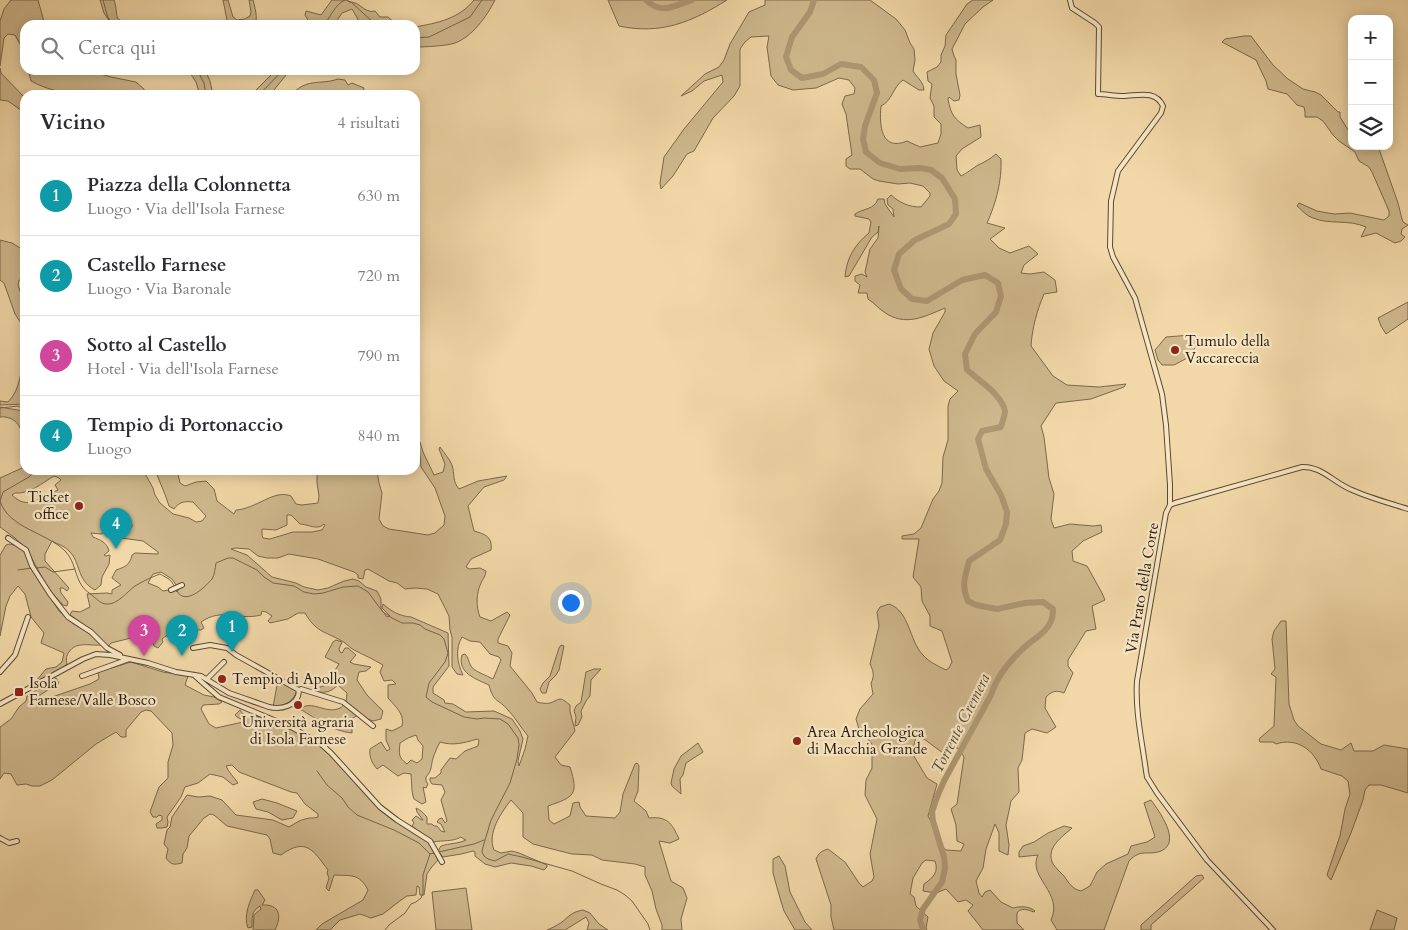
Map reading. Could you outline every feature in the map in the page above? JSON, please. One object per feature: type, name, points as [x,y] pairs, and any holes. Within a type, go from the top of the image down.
[{"type":"street","points":[[1070,0],[1072,8],[1095,23],[1099,28],[1098,94],[1123,96],[1147,94],[1158,98],[1163,106],[1161,112],[1118,171],[1110,200],[1110,248],[1134,298],[1162,394],[1166,425],[1170,506]]},
{"type":"street","name":"Via Prato della Corte","points":[[1273,930],[1207,860],[1147,777],[1137,712],[1137,681],[1166,516],[1170,506],[1175,502],[1302,467],[1320,470],[1350,490],[1408,509]]},
{"type":"street","points":[[8,538],[26,550],[32,566],[54,600],[68,617],[91,632],[107,648],[125,656],[127,659]]},
{"type":"street","points":[[172,589],[180,586]]},
{"type":"street","points":[[0,672],[16,655],[28,617]]},
{"type":"street","points":[[0,704],[88,656],[103,654],[148,663],[207,679],[229,693],[274,709],[289,706],[298,698],[299,692],[297,689],[236,655],[228,648],[210,645],[193,648]]},
{"type":"street","points":[[82,676],[127,659]]},
{"type":"street","points":[[207,679],[224,662]]},
{"type":"street","points":[[194,675],[219,696],[294,728],[317,742],[331,753],[380,807],[397,820],[428,838],[442,862]]},
{"type":"street","points":[[301,689],[343,702],[373,726]]},
{"type":"street","points":[[0,838],[9,843],[17,840]]},
{"type":"shaded area","points":[[11,0],[38,0],[44,20],[20,20],[20,44],[15,35],[8,34],[4,38],[0,66],[0,21],[4,9]]},
{"type":"shaded area","points":[[100,0],[114,0],[117,17],[120,20],[109,20]]},
{"type":"shaded area","points":[[223,0],[228,0],[233,17],[237,20],[227,20]]},
{"type":"shaded area","points":[[249,0],[253,0],[256,20],[237,20],[250,16]]},
{"type":"shaded area","points":[[332,0],[347,0],[356,3],[368,11],[375,11],[380,17],[388,17],[391,20],[358,20],[352,9],[342,13],[337,20],[308,20],[305,15],[306,11],[321,15]]},
{"type":"shaded area","points":[[474,0],[495,0],[488,13],[473,31],[461,40],[451,44],[420,47],[420,26],[455,16]]},
{"type":"shaded area","points":[[608,0],[727,0],[701,15],[676,25],[649,29],[619,26]]},
{"type":"shaded area","points":[[765,0],[870,0],[896,19],[905,30],[914,49],[913,71],[924,90],[919,90],[903,80],[888,101],[881,106],[881,128],[887,140],[892,143],[907,141],[920,147],[938,143],[941,134],[941,124],[934,117],[934,106],[930,98],[932,84],[928,81],[927,72],[937,67],[941,62],[946,35],[967,4],[973,0],[993,0],[965,24],[952,49],[956,60],[956,74],[960,95],[959,100],[954,101],[949,97],[950,109],[956,119],[968,128],[980,125],[981,137],[962,149],[956,156],[957,170],[961,176],[996,154],[1001,159],[998,192],[987,223],[1005,228],[990,239],[999,248],[1010,253],[1029,246],[1038,254],[1024,265],[1021,273],[1044,272],[1055,280],[1057,292],[1044,294],[1039,306],[1032,333],[1031,346],[1053,376],[1067,385],[1099,387],[1126,384],[1124,387],[1091,399],[1056,403],[1041,426],[1049,478],[1054,494],[1051,519],[1054,528],[1070,524],[1101,525],[1102,532],[1083,541],[1072,551],[1073,561],[1087,566],[1105,600],[1092,606],[1096,629],[1086,631],[1068,660],[1068,666],[1073,673],[1064,693],[1054,692],[1046,697],[1045,708],[1056,727],[1047,733],[1032,729],[1025,733],[1022,760],[1018,768],[1019,792],[1011,801],[1006,825],[1009,845],[1008,855],[999,851],[999,833],[995,824],[986,849],[983,868],[976,881],[982,897],[985,892],[990,890],[1001,902],[1013,908],[1024,907],[1035,911],[1023,910],[1017,913],[1017,923],[1024,930],[983,930],[968,911],[973,905],[966,900],[958,902],[946,889],[936,893],[923,891],[924,884],[936,872],[935,861],[926,860],[913,878],[910,894],[914,897],[916,906],[928,917],[927,930],[834,930],[831,905],[816,859],[818,855],[828,849],[845,862],[863,887],[872,881],[874,877],[870,854],[877,819],[865,795],[866,780],[872,768],[872,744],[859,729],[856,719],[860,709],[873,694],[871,683],[873,673],[870,664],[879,626],[877,612],[880,607],[889,604],[901,613],[918,649],[928,660],[946,670],[952,662],[942,631],[930,626],[930,616],[922,601],[921,587],[913,577],[919,539],[902,539],[902,536],[914,534],[921,528],[933,499],[939,491],[942,483],[943,457],[948,440],[948,406],[950,399],[958,391],[944,381],[934,366],[929,349],[933,333],[945,312],[945,308],[930,315],[914,319],[899,319],[880,309],[868,299],[867,293],[858,293],[860,285],[855,281],[855,276],[862,274],[867,277],[865,272],[870,249],[878,238],[879,226],[878,232],[872,237],[849,276],[845,277],[849,258],[859,242],[869,233],[871,222],[869,219],[855,216],[855,214],[871,207],[878,199],[884,199],[885,204],[894,217],[893,209],[888,205],[887,199],[891,195],[905,204],[921,207],[930,196],[930,193],[923,186],[910,183],[898,184],[879,181],[873,179],[860,169],[850,169],[846,166],[846,159],[852,155],[846,114],[842,104],[845,96],[854,94],[855,88],[849,80],[839,78],[816,88],[793,90],[778,85],[771,76],[767,47],[769,36],[751,37],[740,49],[740,86],[734,96],[713,118],[694,151],[687,154],[673,176],[661,189],[660,183],[664,157],[684,129],[723,82],[722,75],[704,81],[692,91],[681,96],[705,74],[719,67],[749,12],[765,5]],"holes":[[[916,737],[924,739],[943,753],[958,748],[964,757],[957,804],[951,809],[956,825],[957,841],[964,844],[961,851],[946,850],[938,843],[935,829],[928,816],[937,784],[927,778],[912,753]]]},
{"type":"shaded area","points":[[1251,36],[1273,65],[1288,79],[1303,89],[1321,95],[1340,112],[1340,117],[1348,130],[1348,147],[1333,135],[1323,121],[1317,117],[1305,117],[1304,107],[1297,105],[1287,94],[1268,89],[1256,60],[1222,42],[1225,39]]},
{"type":"shaded area","points":[[0,68],[1,73],[20,93],[20,109],[8,101],[0,100]]},
{"type":"shaded area","points":[[29,75],[104,75],[136,82],[144,90],[54,90],[31,81]]},
{"type":"shaded area","points":[[191,75],[207,75],[212,90],[198,90]]},
{"type":"shaded area","points":[[271,75],[286,75],[274,90],[256,90]]},
{"type":"shaded area","points":[[338,79],[345,80],[348,85],[352,83],[364,88],[364,90],[297,90],[304,85]]},
{"type":"shaded area","points":[[1352,150],[1379,150],[1403,222],[1408,225],[1402,229],[1401,234],[1405,237],[1401,241],[1395,243],[1376,233],[1361,237],[1366,227],[1353,223],[1319,220],[1308,216],[1297,206],[1299,203],[1317,211],[1334,214],[1350,213],[1384,220],[1389,216],[1389,211],[1372,172],[1369,167],[1359,161]]},
{"type":"shaded area","points":[[0,240],[12,243],[20,248],[20,280],[18,285],[20,291],[20,322],[15,314],[4,283],[0,280]]},
{"type":"shaded area","points":[[1408,302],[1408,319],[1386,334],[1378,318]]},
{"type":"shaded area","points":[[1191,335],[1198,340],[1191,356],[1174,365],[1162,365],[1158,360],[1155,350],[1166,337]]},
{"type":"shaded area","points":[[20,379],[20,404],[0,405],[0,401],[8,402]]},
{"type":"shaded area","points":[[0,407],[20,410],[20,428],[9,418],[0,417]]},
{"type":"shaded area","points":[[420,442],[434,475],[443,472],[445,464],[439,449],[440,447],[452,465],[454,480],[459,489],[478,481],[507,476],[504,480],[484,487],[468,506],[474,531],[482,533],[489,539],[491,550],[471,559],[466,567],[469,569],[480,568],[486,571],[477,596],[480,617],[491,621],[507,612],[510,615],[498,639],[498,643],[508,646],[512,653],[510,666],[537,702],[549,703],[560,699],[570,705],[575,731],[555,757],[561,765],[570,767],[574,789],[569,797],[548,806],[549,820],[554,824],[570,816],[573,803],[579,802],[586,816],[615,818],[620,812],[623,794],[637,763],[639,766],[638,791],[634,801],[646,811],[649,818],[660,818],[668,822],[679,839],[670,843],[659,841],[671,881],[683,888],[687,898],[681,919],[682,930],[662,930],[652,891],[645,875],[645,867],[602,860],[592,855],[572,854],[533,844],[523,837],[523,813],[511,800],[496,824],[492,837],[494,850],[501,853],[512,851],[519,853],[547,865],[544,870],[511,863],[495,867],[485,864],[475,856],[473,851],[443,857],[438,851],[441,846],[466,840],[461,837],[433,842],[412,826],[414,823],[412,820],[416,816],[423,820],[416,808],[427,817],[427,824],[437,826],[441,831],[445,832],[441,824],[437,822],[442,818],[445,823],[447,821],[441,800],[445,792],[442,785],[432,784],[430,778],[435,778],[441,773],[441,770],[450,758],[456,759],[465,751],[478,746],[479,740],[454,744],[440,742],[426,777],[428,784],[426,788],[423,787],[426,802],[422,804],[414,799],[411,774],[404,773],[398,776],[383,765],[377,769],[370,755],[370,749],[381,742],[387,751],[390,749],[386,740],[386,729],[392,731],[402,726],[401,714],[388,698],[388,685],[396,684],[392,680],[384,681],[380,672],[383,665],[321,630],[313,624],[305,613],[298,613],[288,619],[270,623],[268,621],[272,616],[262,611],[261,615],[245,617],[216,615],[201,622],[204,628],[201,630],[168,635],[162,639],[163,642],[158,648],[154,646],[152,638],[139,636],[111,643],[108,647],[94,632],[70,615],[72,611],[80,612],[90,607],[87,594],[112,594],[112,590],[121,585],[112,578],[116,570],[127,565],[132,555],[135,553],[158,554],[158,552],[143,541],[114,537],[117,531],[132,527],[132,524],[116,523],[112,530],[101,534],[91,533],[93,537],[107,545],[109,551],[104,555],[110,555],[109,564],[102,577],[101,585],[95,590],[85,581],[73,555],[63,546],[52,541],[45,554],[45,561],[69,588],[67,591],[60,588],[61,593],[68,602],[67,606],[63,605],[47,587],[27,549],[0,527],[0,478],[20,469],[20,475],[146,475],[160,503],[173,514],[196,522],[202,521],[206,516],[193,502],[182,502],[174,509],[169,506],[157,475],[178,475],[180,483],[185,486],[206,481],[214,489],[217,501],[234,514],[236,510],[278,495],[291,496],[296,504],[318,503],[317,475],[378,475],[382,493],[379,519],[383,526],[389,529],[428,535],[435,533],[444,525],[445,516],[435,488],[421,467]],"holes":[[[54,476],[61,480],[55,485],[58,490],[40,499],[27,503],[20,501],[12,495],[31,490]],[[287,515],[291,515],[300,524],[315,527],[325,525],[322,530],[293,532],[270,539],[263,538],[262,529],[276,530],[287,525]],[[231,549],[249,549],[258,556],[267,558],[278,558],[289,554],[318,559],[354,572],[358,575],[358,578],[363,579],[365,570],[368,569],[405,589],[427,589],[438,594],[449,616],[452,637],[452,667],[457,674],[463,675],[459,666],[458,656],[458,646],[462,637],[470,641],[480,642],[490,654],[499,657],[501,660],[493,679],[472,668],[465,654],[462,655],[461,661],[465,671],[489,685],[495,698],[505,706],[528,736],[519,766],[518,761],[523,739],[512,719],[494,711],[466,712],[453,704],[445,703],[444,700],[433,693],[433,687],[449,666],[448,633],[411,617],[396,613],[383,604],[382,608],[390,616],[387,617],[381,609],[381,599],[377,591],[366,587],[359,581],[353,579],[318,590],[304,587],[272,577],[247,555]],[[161,572],[172,579],[179,589],[177,592],[174,589],[163,591],[148,583],[153,574]],[[416,735],[423,746],[422,759],[417,763],[411,760],[407,764],[400,755],[400,743]]]},
{"type":"shaded area","points":[[10,544],[25,550],[30,567],[59,611],[72,623],[89,633],[101,645],[75,646],[67,655],[67,664],[60,670],[36,681],[46,669],[56,667],[62,662],[64,653],[41,643],[44,633],[31,617],[25,594],[18,586],[10,596],[6,606],[0,636],[0,555],[6,545]]},
{"type":"shaded area","points":[[1281,621],[1286,621],[1289,704],[1298,726],[1321,744],[1341,750],[1351,743],[1354,751],[1373,751],[1384,745],[1408,749],[1408,793],[1381,785],[1369,785],[1365,790],[1351,833],[1331,880],[1327,875],[1340,836],[1350,794],[1348,781],[1342,776],[1321,769],[1314,756],[1298,744],[1284,742],[1276,744],[1273,742],[1260,742],[1259,740],[1274,726],[1276,677],[1271,674],[1275,669],[1272,639],[1274,631]]},
{"type":"shaded area","points":[[336,640],[342,642],[339,649],[340,652],[342,653],[345,648],[348,648],[356,655],[350,662],[371,667],[366,671],[359,672],[357,680],[367,695],[383,711],[381,719],[373,721],[358,715],[348,721],[352,725],[352,733],[331,727],[300,709],[305,706],[314,706],[335,710],[346,703],[347,693],[338,685],[325,692],[319,692],[317,688],[327,685],[339,664],[325,657]]},
{"type":"shaded area","points":[[561,645],[564,646],[559,670],[549,682],[546,693],[542,693],[540,689],[550,676]]},
{"type":"shaded area","points":[[131,662],[163,672],[188,676],[185,685],[222,702],[219,704],[203,705],[201,709],[209,724],[216,728],[243,722],[243,720],[235,715],[240,710],[243,714],[265,720],[268,728],[279,726],[292,730],[313,740],[327,751],[377,807],[402,826],[428,841],[438,860],[427,874],[424,895],[420,895],[419,887],[417,886],[416,895],[407,896],[383,914],[371,918],[360,914],[340,920],[330,930],[316,930],[322,924],[363,900],[368,890],[365,885],[354,876],[334,875],[329,891],[326,888],[329,878],[328,870],[308,848],[297,847],[281,855],[273,853],[270,839],[267,835],[227,826],[210,814],[204,818],[189,836],[182,863],[171,863],[166,858],[168,849],[164,844],[167,830],[170,827],[172,817],[187,795],[198,797],[210,796],[222,800],[236,815],[273,820],[289,827],[308,818],[318,817],[318,814],[305,804],[297,793],[239,772],[232,765],[226,766],[238,783],[233,785],[223,777],[210,774],[198,783],[185,787],[181,797],[167,817],[167,827],[157,828],[156,824],[162,820],[162,816],[153,817],[150,812],[159,787],[168,778],[168,762],[173,745],[172,733],[151,711],[141,712],[126,730],[126,737],[121,737],[116,732],[96,744],[52,780],[40,786],[17,785],[11,774],[4,773],[0,779],[0,727],[11,719],[19,707],[26,701],[27,696],[56,678],[59,683],[40,695],[36,705],[52,697],[90,684],[99,679],[98,672]]},
{"type":"shaded area","points":[[601,669],[591,680],[590,696],[581,711],[582,717],[578,725],[575,726],[576,717],[574,711],[581,702],[586,672]]},
{"type":"shaded area","points":[[278,680],[297,690],[288,703],[273,707]]},
{"type":"shaded area","points":[[698,743],[703,752],[686,763],[680,779],[681,794],[671,783],[674,769],[681,756]]},
{"type":"shaded area","points":[[262,799],[297,811],[293,818],[282,820],[268,812],[256,809],[253,802]]},
{"type":"shaded area","points":[[1151,800],[1167,826],[1169,841],[1167,847],[1161,851],[1141,853],[1129,861],[1104,930],[1057,930],[1051,920],[1054,910],[1050,893],[1037,871],[1038,855],[1019,857],[1019,852],[1023,846],[1064,826],[1072,828],[1056,843],[1051,853],[1051,858],[1053,864],[1071,885],[1081,891],[1090,886],[1097,872],[1106,864],[1128,854],[1131,846],[1147,842],[1155,837],[1144,803]]},
{"type":"shaded area","points":[[779,856],[785,866],[790,892],[805,922],[812,930],[795,930],[784,911],[773,873],[773,859]]},
{"type":"shaded area","points":[[1202,875],[1204,878],[1151,925],[1151,930],[1141,930],[1141,925],[1196,876]]},
{"type":"shaded area","points":[[466,888],[472,930],[436,930],[432,892]]},
{"type":"shaded area","points":[[255,890],[258,890],[265,900],[262,905],[273,907],[278,912],[279,916],[275,930],[253,930],[254,915],[261,909],[260,906],[257,908],[252,918],[252,927],[248,928],[246,919],[249,904]]},
{"type":"shaded area","points":[[583,910],[590,913],[599,924],[608,930],[587,930],[589,923],[586,917],[565,930],[547,930],[573,913]]},
{"type":"shaded area","points":[[1377,910],[1397,918],[1394,930],[1370,930]]},
{"type":"waterway","name":"Torrente Cremera","points":[[103,0],[110,20]]},
{"type":"waterway","name":"Torrente Cremera","points":[[328,20],[341,2],[345,0]]},
{"type":"waterway","name":"Torrente Cremera","points":[[346,0],[351,2],[371,20]]},
{"type":"waterway","name":"Torrente Cremera","points":[[420,38],[429,37],[470,17],[482,0]]},
{"type":"waterway","name":"Torrente Cremera","points":[[646,0],[652,5],[662,8],[673,7],[692,0]]},
{"type":"waterway","name":"Torrente Cremera","points":[[814,0],[810,12],[792,37],[786,57],[791,70],[802,78],[823,74],[841,64],[861,67],[874,80],[877,93],[865,126],[863,139],[866,152],[880,163],[900,169],[920,168],[931,170],[942,178],[955,199],[956,214],[949,224],[915,240],[899,254],[894,270],[901,289],[912,299],[927,301],[962,280],[985,275],[998,283],[1001,296],[996,312],[975,334],[965,354],[967,370],[995,394],[1005,411],[1001,427],[982,431],[978,439],[986,469],[1001,495],[1007,512],[1006,524],[1000,540],[969,561],[964,585],[968,601],[976,605],[997,609],[1025,603],[1043,602],[1053,609],[1052,618],[1047,628],[1015,656],[1001,674],[937,797],[932,812],[933,821],[944,857],[945,868],[942,882],[923,909],[920,920],[923,930]]},
{"type":"waterway","name":"Torrente Cremera","points":[[200,75],[205,90]]},
{"type":"waterway","name":"Torrente Cremera","points":[[264,90],[278,75]]},
{"type":"waterway","points":[[0,408],[20,407]]},
{"type":"waterway","points":[[0,501],[3,492],[31,475]]},
{"type":"waterway","points":[[0,501],[11,518],[58,545],[66,552],[83,588],[103,603],[111,604],[115,602],[135,586],[160,574],[170,580],[180,595],[190,596],[207,585],[212,579],[216,563],[233,558],[257,570],[273,583],[294,586],[304,592],[314,594],[343,587],[358,586],[368,592],[383,612],[392,618],[402,623],[420,625],[440,635],[444,639],[448,653],[445,662],[429,683],[426,697],[432,702],[464,717],[500,719],[508,724],[518,738],[517,759],[510,783],[491,820],[482,852],[484,856],[495,861],[508,854],[522,857],[572,871],[617,890],[632,901],[650,930]]},
{"type":"waterway","points":[[36,568],[45,567],[53,572],[75,569]]},
{"type":"waterway","points":[[18,570],[32,568]]},
{"type":"waterway","points":[[317,771],[327,785],[357,815],[394,830],[419,843],[430,854],[484,840]]},
{"type":"waterway","points":[[385,930],[405,913],[411,904],[421,898],[423,893],[423,875],[430,854]]},
{"type":"place","name":"Tumulo della Vaccareccia","points":[[1175,350]]},
{"type":"place","name":"Ticket office","points":[[79,506]]},
{"type":"place","name":"Tempio di Portonaccio","points":[[116,549]]},
{"type":"place","name":"Piazza della Colonnetta","points":[[232,652]]},
{"type":"place","name":"Sotto al Castello","points":[[144,656]]},
{"type":"place","name":"Castello Farnese","points":[[182,656]]},
{"type":"place","name":"Tempio di Apollo","points":[[222,679]]},
{"type":"place","name":"Isola Farnese/Valle Bosco","points":[[19,692]]},
{"type":"place","name":"Università agraria di Isola Farnese","points":[[298,705]]},
{"type":"place","name":"Area Archeologica di Macchia Grande","points":[[797,741]]}]
